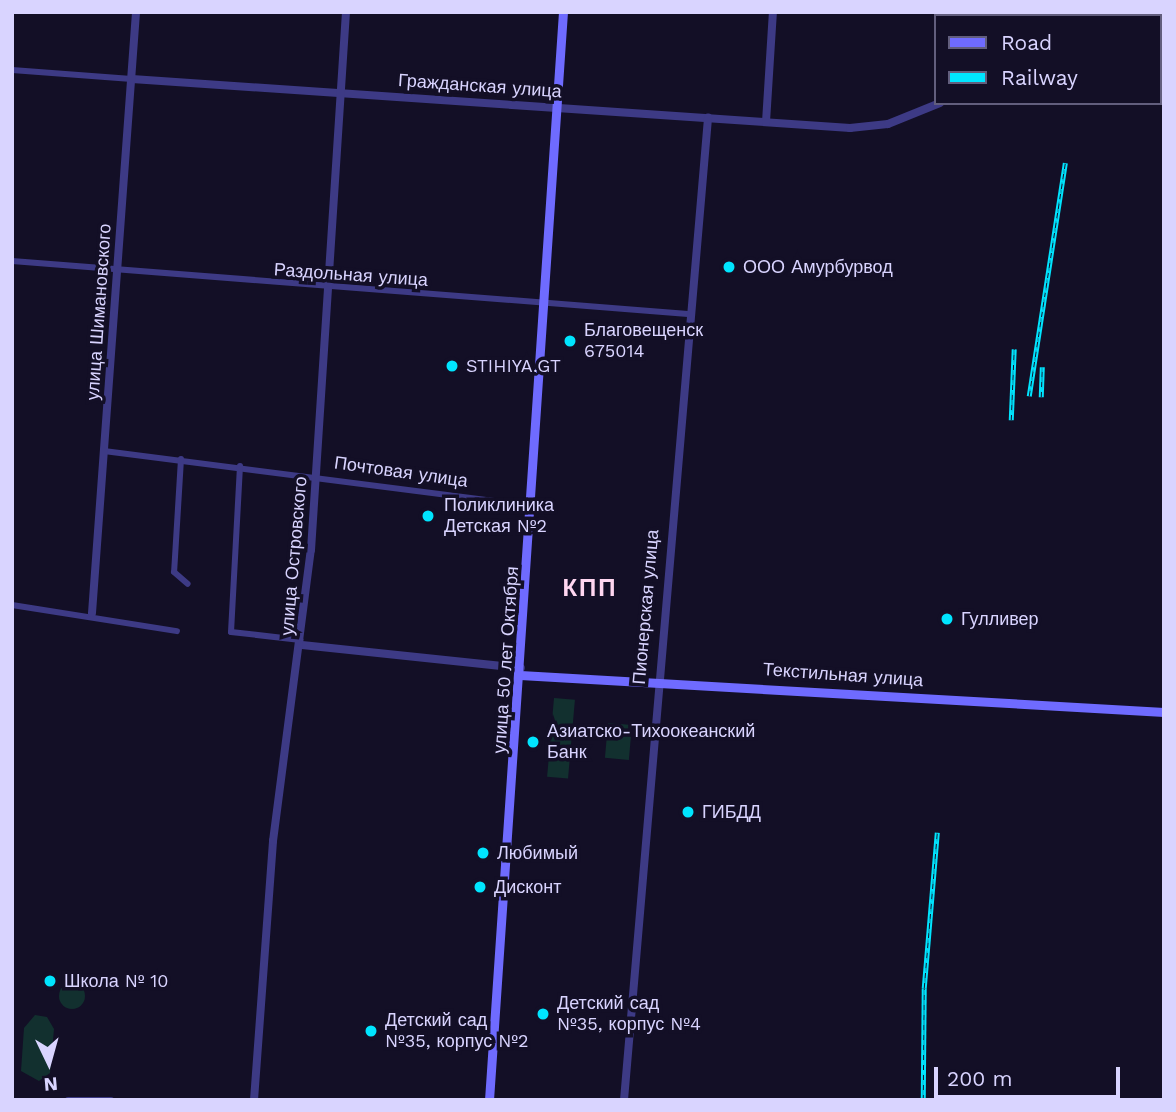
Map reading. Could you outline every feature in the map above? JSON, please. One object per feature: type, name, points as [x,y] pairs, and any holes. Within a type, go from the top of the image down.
[{"type":"main road","name":"улица 50 лет Октября","points":[[489,1100],[533,507],[563,12]]},
{"type":"main road","name":"Текстильная улица","points":[[521,672],[1164,712]]},
{"type":"street","name":"улица Шимановского","points":[[92,613],[136,12]]},
{"type":"street","name":"улица Островского","points":[[254,1100],[273,841],[302,643],[317,475],[346,12]]},
{"type":"street","points":[[766,122],[773,12]]},
{"type":"street","name":"Гражданская улица","points":[[12,70],[867,128],[934,105]]},
{"type":"street","name":"Пионерская улица","points":[[624,1100],[656,679],[708,118]]},
{"type":"street","name":"Раздольная улица","points":[[12,261],[688,314]]},
{"type":"street","name":"Почтовая улица","points":[[104,451],[317,475],[533,507]]},
{"type":"street","points":[[181,459],[174,572],[188,584]]},
{"type":"street","name":"Текстильная улица","points":[[240,466],[231,632],[521,672]]},
{"type":"street","points":[[12,605],[92,613],[102,623],[177,631]]},
{"type":"street","points":[[68,1100],[111,1100]]},
{"type":"green space","points":[[554,698],[575,700],[568,779],[547,777]]},
{"type":"green space","points":[[608,723],[632,725],[629,760],[605,758]]},
{"type":"green space","points":[[72,983],[81,987],[85,996],[81,1005],[72,1009],[63,1005],[59,996],[63,987]]},
{"type":"green space","points":[[35,1015],[47,1017],[54,1029],[50,1073],[39,1081],[21,1071],[24,1028]]},
{"type":"railway","points":[[1029,396],[1065,163]]},
{"type":"railway","points":[[1011,420],[1014,349]]},
{"type":"railway","points":[[1041,397],[1042,367]]},
{"type":"railway","points":[[923,1100],[924,988],[937,833]]},
{"type":"place","name":"ООО Амурбурвод","points":[[729,267]]},
{"type":"place","name":"Благовещенск 675014","points":[[570,341]]},
{"type":"place","name":"STIHIYA.GT","points":[[452,366]]},
{"type":"place","name":"Поликлиника Детская №2","points":[[428,516]]},
{"type":"place","name":"Гулливер","points":[[947,619]]},
{"type":"place","name":"Азиатско-Тихоокеанский Банк","points":[[533,742]]},
{"type":"place","name":"ГИБДД","points":[[688,812]]},
{"type":"place","name":"Любимый","points":[[483,853]]},
{"type":"place","name":"Дисконт","points":[[480,887]]},
{"type":"place","name":"Школа № 10","points":[[50,981]]},
{"type":"place","name":"Детский сад №35, корпус №4","points":[[543,1014]]},
{"type":"place","name":"Детский сад №35, корпус №2","points":[[371,1031]]},
{"type":"district","name":"КПП","points":[[590,589]]}]
